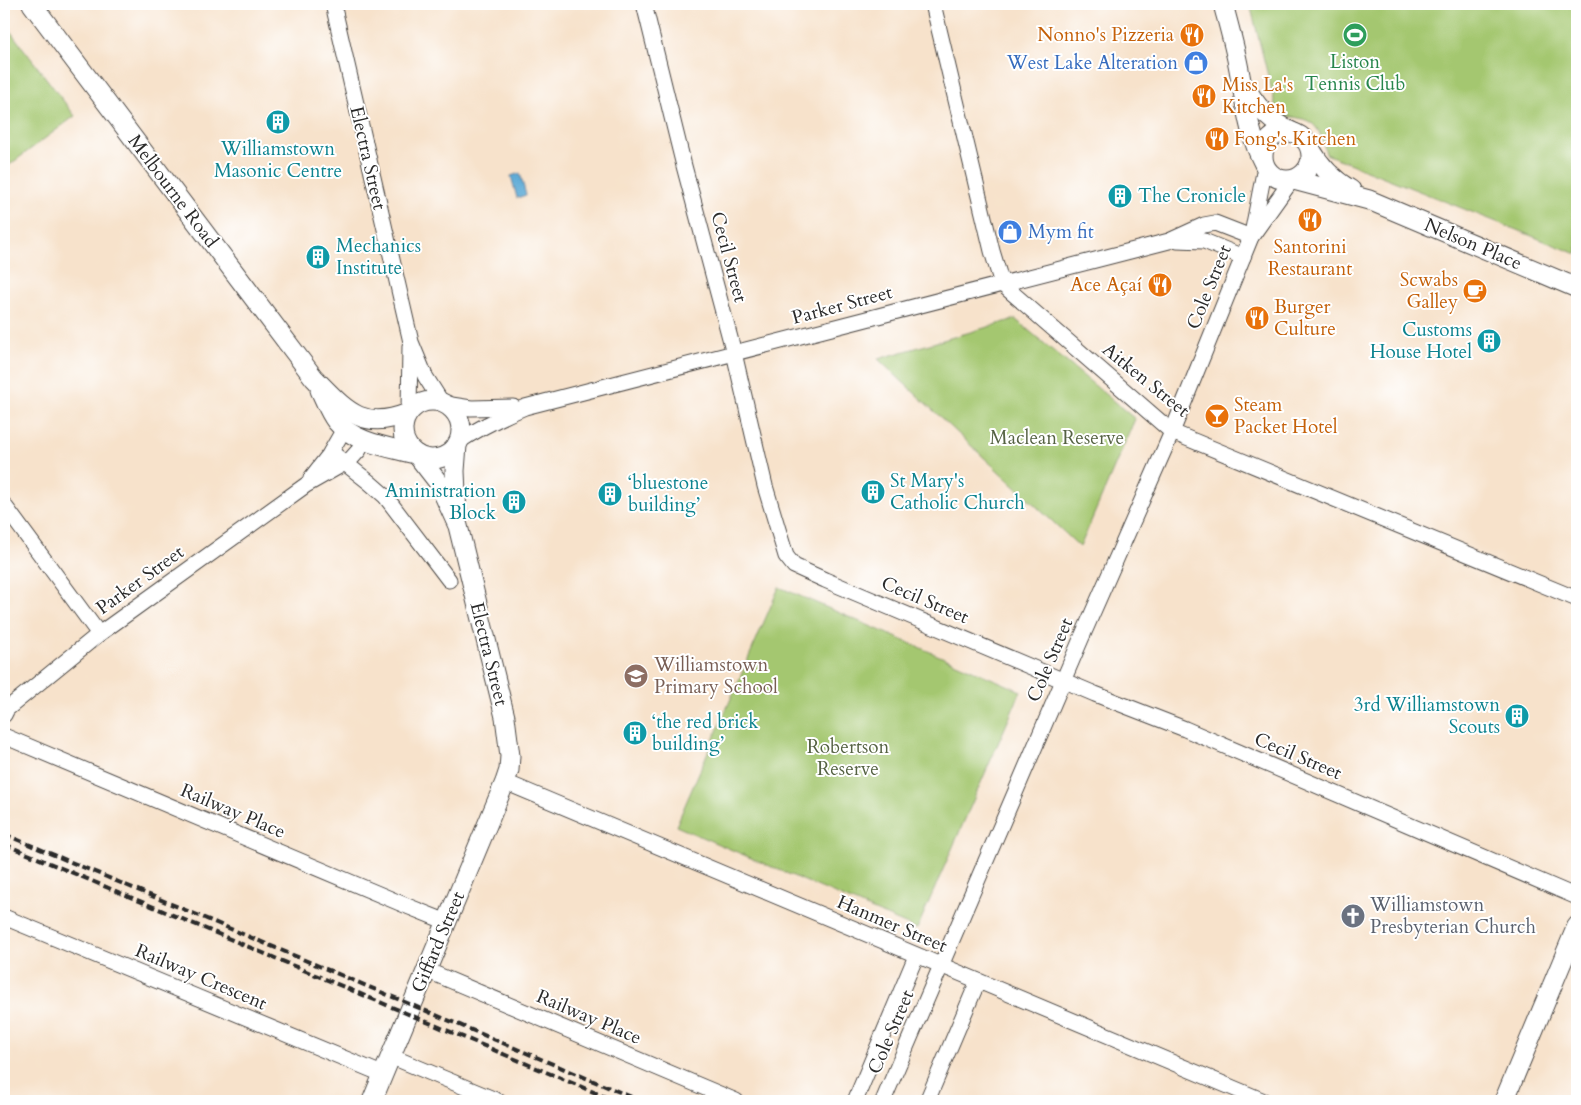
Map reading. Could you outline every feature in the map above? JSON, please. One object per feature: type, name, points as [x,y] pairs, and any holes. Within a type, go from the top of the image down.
[{"type":"street","name":"Melbourne Road","points":[[32,4],[314,378],[347,410],[362,417],[372,420],[384,420],[409,412]]},
{"type":"street","name":"Electra Street","points":[[333,4],[410,342],[425,376],[443,403]]},
{"type":"street","name":"Cecil Street","points":[[644,4],[684,166],[734,353],[765,486],[786,556],[794,566],[1577,897]]},
{"type":"street","points":[[933,4],[992,251],[1002,284]]},
{"type":"street","points":[[1223,4],[1240,73],[1250,127],[1264,166],[1276,178],[1283,181],[1292,180],[1304,174],[1310,166],[1310,148],[1304,139],[1277,125],[1258,106],[1240,73]]},
{"type":"street","points":[[1264,166],[1263,149],[1269,139],[1279,133],[1295,133]]},
{"type":"street","name":"Nelson Place","points":[[1310,148],[1318,162],[1329,175],[1369,200]]},
{"type":"street","name":"Cole Street","points":[[1252,235],[1264,166]]},
{"type":"street","name":"Cole Street","points":[[883,1101],[1063,680],[1172,432],[1242,257],[1252,235],[1292,180]]},
{"type":"street","name":"Nelson Place","points":[[1292,180],[1369,200],[1577,288]]},
{"type":"street","name":"Parker Street","points":[[457,443],[492,420],[525,407],[1169,240],[1204,225],[1215,223],[1252,235]]},
{"type":"street","name":"Parker Street","points":[[1169,240],[1204,240],[1242,257]]},
{"type":"street","name":"Aitken Street","points":[[1002,284],[1172,432],[1577,599]]},
{"type":"street","name":"Electra Street","points":[[409,412],[408,374],[410,342]]},
{"type":"street","name":"Melbourne Road","points":[[314,378],[334,418],[344,429],[364,439],[416,454]]},
{"type":"street","points":[[426,401],[443,403],[454,411],[460,422],[461,430],[457,443],[451,451],[439,458],[426,458],[408,448],[403,437],[403,424],[409,412],[426,401]]},
{"type":"street","name":"Parker Street","points":[[443,403],[471,408],[525,407]]},
{"type":"street","points":[[344,429],[362,417],[364,439]]},
{"type":"street","name":"Parker Street","points":[[306,485],[331,452],[344,429]]},
{"type":"street","name":"Parker Street","points":[[4,715],[7,709],[99,634],[306,485],[356,456],[364,439]]},
{"type":"street","name":"Electra Street","points":[[457,443],[455,471],[458,526]]},
{"type":"street","points":[[331,452],[385,496],[449,580]]},
{"type":"street","name":"Electra Street","points":[[416,454],[438,482],[458,526],[505,717],[510,756],[509,770],[505,782]]},
{"type":"street","points":[[4,505],[99,634]]},
{"type":"street","name":"Railway Place","points":[[4,736],[447,922]]},
{"type":"street","name":"Giffard Street","points":[[372,1101],[505,782]]},
{"type":"street","name":"Hanmer Street","points":[[505,782],[1264,1101]]},
{"type":"street","name":"Railway Crescent","points":[[4,917],[382,1074]]},
{"type":"street","points":[[1504,1101],[1577,926]]},
{"type":"street","points":[[855,1101],[916,956]]},
{"type":"street","name":"Railway Place","points":[[426,970],[736,1101]]},
{"type":"street","points":[[927,1101],[978,981]]},
{"type":"street","points":[[390,1056],[498,1101]]},
{"type":"green space","points":[[1250,4],[1577,4],[1577,254],[1326,154],[1321,135],[1313,124],[1301,118],[1281,116],[1276,108]]},
{"type":"green space","points":[[4,23],[75,116],[4,169]]},
{"type":"green space","name":"Maclean Reserve","points":[[1015,319],[1135,419],[1080,547],[878,359]]},
{"type":"green space","name":"Robertson Reserve","points":[[779,587],[1021,691],[917,929],[676,826]]},
{"type":"water","points":[[520,173],[526,195],[517,198],[511,176]]},
{"type":"railway","points":[[4,834],[641,1101]]},
{"type":"railway","points":[[4,844],[615,1101]]},
{"type":"place","name":"Nonno's Pizzeria","points":[[1192,35]]},
{"type":"place","name":"Liston Tennis Club","points":[[1355,35]]},
{"type":"place","name":"West Lake Alteration","points":[[1196,63]]},
{"type":"place","name":"Miss La's Kitchen","points":[[1204,96]]},
{"type":"place","name":"Williamstown Masonic Centre","points":[[278,122]]},
{"type":"place","name":"Fong's Kitchen","points":[[1217,139]]},
{"type":"place","name":"The Cronicle","points":[[1120,196]]},
{"type":"place","name":"Santorini Restaurant","points":[[1310,220]]},
{"type":"place","name":"Mym fit","points":[[1010,232]]},
{"type":"place","name":"Mechanics Institute","points":[[318,257]]},
{"type":"place","name":"Ace Açaí","points":[[1160,285]]},
{"type":"place","name":"Scwabs Galley","points":[[1475,291]]},
{"type":"place","name":"Burger Culture","points":[[1257,318]]},
{"type":"place","name":"Customs House Hotel","points":[[1489,341]]},
{"type":"place","name":"Steam Packet Hotel","points":[[1217,416]]},
{"type":"place","name":"St Mary's Catholic Church","points":[[873,492]]},
{"type":"place","name":"‘bluestone building’","points":[[610,494]]},
{"type":"place","name":"Aministration Block","points":[[514,502]]},
{"type":"place","name":"Williamstown Primary School","points":[[636,676]]},
{"type":"place","name":"3rd Williamstown Scouts","points":[[1517,716]]},
{"type":"place","name":"‘the red brick building’","points":[[635,733]]},
{"type":"place","name":"Williamstown Presbyterian Church","points":[[1353,916]]}]
